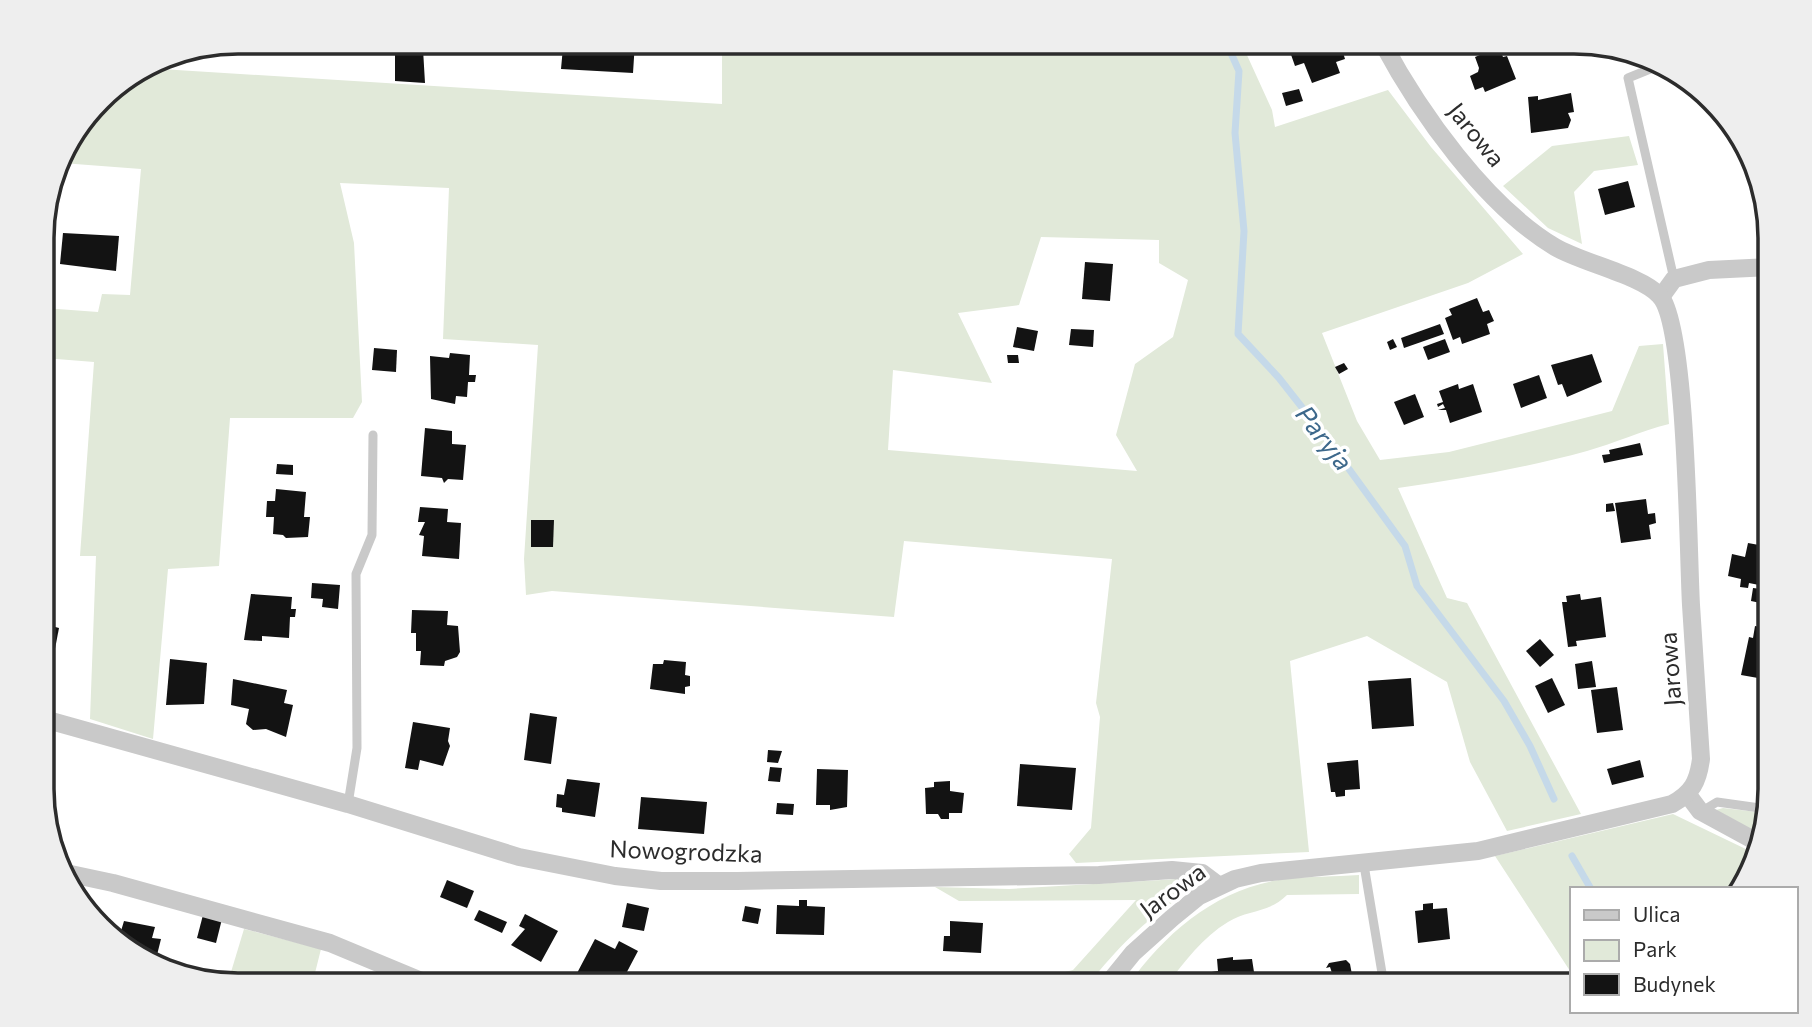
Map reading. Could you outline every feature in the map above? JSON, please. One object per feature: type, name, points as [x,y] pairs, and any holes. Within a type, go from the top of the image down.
[{"type":"street","name":"Jarowa","points":[[1118,972],[1143,944],[1199,896],[1218,885],[1261,873],[1431,859],[1514,845],[1646,813],[1688,795],[1698,778],[1701,759],[1682,418],[1672,322],[1661,297],[1644,285],[1557,248],[1518,219],[1458,155],[1402,79],[1388,54]]},
{"type":"street","points":[[1661,297],[1674,279],[1709,270],[1757,268]]},
{"type":"street","name":"Nowogrodzka","points":[[54,722],[348,804],[519,857],[570,869],[661,881],[1085,875],[1172,870],[1202,873],[1218,885]]},
{"type":"street","points":[[1688,795],[1700,811],[1750,838]]},
{"type":"street","points":[[76,875],[330,943],[402,973]]},
{"type":"lane","points":[[1648,70],[1628,78],[1674,279]]},
{"type":"lane","points":[[348,804],[357,748],[356,574],[372,535],[373,435]]},
{"type":"lane","points":[[1700,811],[1717,802],[1756,807]]},
{"type":"lane","points":[[1364,865],[1382,972]]},
{"type":"green space","points":[[722,54],[1246,54],[1272,110],[1275,127],[1388,90],[1431,147],[1523,254],[1468,283],[1322,333],[1357,421],[1380,460],[1449,452],[1612,411],[1639,346],[1663,344],[1669,424],[1587,451],[1540,463],[1398,488],[1447,598],[1467,603],[1581,814],[1507,831],[1470,762],[1447,682],[1367,636],[1290,661],[1309,852],[1076,863],[1069,854],[1091,828],[1100,717],[1096,703],[1112,559],[904,541],[894,617],[552,591],[526,595],[524,559],[538,345],[443,339],[449,188],[340,183],[354,243],[362,402],[353,418],[230,418],[219,566],[168,569],[153,739],[90,719],[96,556],[80,556],[94,362],[54,359],[54,309],[98,312],[102,294],[130,295],[141,169],[70,164],[92,126],[117,100],[136,85],[165,69],[722,104]],"holes":[[[1041,237],[1159,240],[1159,263],[1188,280],[1173,337],[1135,364],[1116,435],[1137,471],[888,450],[893,370],[992,383],[958,313],[1019,305]]]},
{"type":"green space","points":[[1629,136],[1638,165],[1594,171],[1574,192],[1582,244],[1548,228],[1503,186],[1552,146]]},
{"type":"green space","points":[[1723,808],[1756,812],[1753,830],[1716,810]]},
{"type":"green space","points":[[1673,814],[1747,850],[1729,887],[1570,887],[1570,971],[1495,856]]},
{"type":"green space","points":[[1359,875],[1359,894],[1287,895],[1273,905],[1235,918],[1219,928],[1195,950],[1177,972],[1138,972],[1177,930],[1215,903],[1259,884],[1303,877]]},
{"type":"green space","points":[[1179,879],[1183,895],[1132,936],[1098,972],[1063,972],[1073,970],[1136,900],[959,901],[935,887],[1009,889]]},
{"type":"green space","points":[[244,929],[321,949],[315,973],[231,972]]},
{"type":"building","points":[[395,54],[423,54],[425,83],[395,81]]},
{"type":"building","points":[[562,54],[634,54],[633,73],[561,69]]},
{"type":"building","points":[[1291,54],[1343,54],[1345,59],[1336,62],[1340,73],[1312,83],[1304,63],[1295,66]]},
{"type":"building","points":[[1482,54],[1507,56],[1516,79],[1485,92],[1483,87],[1475,90],[1470,76],[1478,72],[1475,57]]},
{"type":"building","points":[[1299,89],[1303,101],[1286,106],[1282,93]]},
{"type":"building","points":[[1571,93],[1574,112],[1568,113],[1571,120],[1568,128],[1531,133],[1528,97],[1538,96],[1538,100]]},
{"type":"building","points":[[1628,181],[1635,207],[1605,215],[1598,189]]},
{"type":"building","points":[[63,233],[119,236],[116,271],[60,264]]},
{"type":"building","points":[[1085,262],[1113,264],[1110,301],[1082,299]]},
{"type":"building","points":[[1477,298],[1483,312],[1489,310],[1494,321],[1487,324],[1490,334],[1462,344],[1460,337],[1453,340],[1445,318],[1452,315],[1449,309]]},
{"type":"building","points":[[1440,324],[1444,334],[1404,348],[1401,338]]},
{"type":"building","points":[[1017,327],[1038,331],[1034,351],[1013,347]]},
{"type":"building","points":[[1071,329],[1094,330],[1093,347],[1069,345]]},
{"type":"building","points":[[1393,339],[1397,347],[1390,350],[1387,342]]},
{"type":"building","points":[[1445,339],[1450,352],[1428,360],[1423,347]]},
{"type":"building","points":[[374,348],[397,350],[396,372],[372,370]]},
{"type":"building","points":[[450,353],[470,355],[469,375],[476,375],[475,382],[468,382],[467,397],[456,396],[455,404],[431,399],[430,356],[449,358]]},
{"type":"building","points":[[1592,354],[1602,382],[1567,397],[1562,384],[1558,385],[1551,365]]},
{"type":"building","points":[[1007,355],[1018,355],[1019,363],[1008,363]]},
{"type":"building","points":[[1344,363],[1348,369],[1339,374],[1335,367]]},
{"type":"building","points":[[1539,375],[1547,398],[1521,408],[1513,384]]},
{"type":"building","points":[[1458,384],[1459,389],[1473,384],[1482,412],[1450,423],[1446,410],[1438,410],[1445,408],[1443,404],[1438,407],[1437,404],[1443,402],[1439,391]]},
{"type":"building","points":[[1415,394],[1424,417],[1404,425],[1394,402]]},
{"type":"building","points":[[425,428],[452,431],[452,444],[466,445],[463,480],[448,479],[444,483],[442,478],[421,476]]},
{"type":"building","points":[[1640,443],[1643,455],[1604,463],[1602,455],[1610,454],[1609,450]]},
{"type":"building","points":[[277,464],[293,465],[293,475],[276,474]]},
{"type":"building","points":[[276,489],[306,492],[304,517],[310,517],[308,537],[286,538],[273,534],[274,517],[266,517],[267,501],[275,501]]},
{"type":"building","points":[[1646,499],[1648,514],[1655,513],[1656,523],[1649,525],[1651,539],[1621,543],[1615,503]]},
{"type":"building","points":[[1613,503],[1615,511],[1606,512],[1606,504]]},
{"type":"building","points":[[420,507],[448,509],[447,522],[461,523],[459,559],[422,556],[424,536],[419,535],[425,522],[418,522]]},
{"type":"building","points":[[531,520],[554,520],[553,547],[531,547]]},
{"type":"building","points":[[1748,543],[1757,545],[1757,585],[1749,583],[1748,588],[1740,587],[1741,579],[1728,576],[1732,554],[1745,557]]},
{"type":"building","points":[[312,583],[340,585],[338,609],[322,607],[323,599],[311,598]]},
{"type":"building","points":[[1753,588],[1757,588],[1757,602],[1751,601]]},
{"type":"building","points":[[251,594],[292,597],[291,609],[296,609],[295,617],[290,617],[289,638],[262,636],[262,641],[244,640]]},
{"type":"building","points":[[1580,594],[1581,600],[1601,597],[1606,637],[1576,641],[1577,646],[1568,647],[1562,602],[1567,602],[1566,596]]},
{"type":"building","points":[[412,610],[448,611],[447,625],[458,626],[460,652],[457,657],[445,661],[444,666],[420,665],[421,651],[416,651],[416,633],[411,633]]},
{"type":"building","points":[[1757,626],[1757,678],[1741,675],[1749,637],[1753,638]]},
{"type":"building","points":[[54,627],[59,628],[54,654]]},
{"type":"building","points":[[1540,639],[1554,655],[1540,667],[1526,651]]},
{"type":"building","points":[[170,659],[207,663],[204,704],[166,705]]},
{"type":"building","points":[[664,660],[686,662],[685,675],[690,676],[690,686],[685,687],[685,694],[650,689],[653,664],[663,664]]},
{"type":"building","points":[[1592,661],[1596,687],[1578,689],[1575,664]]},
{"type":"building","points":[[1411,678],[1414,726],[1372,729],[1368,681]]},
{"type":"building","points":[[1552,678],[1565,705],[1548,713],[1535,686]]},
{"type":"building","points":[[233,679],[287,690],[284,703],[293,705],[286,737],[266,729],[253,730],[246,724],[249,709],[231,705]]},
{"type":"building","points":[[1617,687],[1623,730],[1597,733],[1591,690]]},
{"type":"building","points":[[530,713],[557,717],[551,764],[524,760]]},
{"type":"building","points":[[413,722],[450,728],[450,746],[443,766],[420,760],[418,770],[405,768]]},
{"type":"building","points":[[768,750],[782,751],[778,763],[767,762]]},
{"type":"building","points":[[1358,760],[1360,789],[1345,790],[1345,796],[1336,797],[1335,792],[1331,792],[1327,763]]},
{"type":"building","points":[[1640,760],[1644,777],[1612,785],[1607,769]]},
{"type":"building","points":[[1020,764],[1076,768],[1072,810],[1017,806]]},
{"type":"building","points":[[770,767],[782,768],[780,782],[768,781]]},
{"type":"building","points":[[817,769],[848,770],[847,807],[830,810],[830,805],[816,805]]},
{"type":"building","points":[[567,779],[600,783],[595,817],[562,812],[562,808],[556,807],[557,794],[564,795]]},
{"type":"building","points":[[950,781],[950,791],[964,793],[962,813],[949,813],[949,819],[941,819],[938,814],[926,814],[925,788],[934,787],[934,782]]},
{"type":"building","points":[[641,797],[707,802],[704,834],[638,829]]},
{"type":"building","points":[[777,803],[794,804],[793,815],[776,814]]},
{"type":"building","points":[[447,880],[474,891],[467,908],[440,897]]},
{"type":"building","points":[[799,900],[807,900],[807,906],[825,907],[824,935],[776,934],[777,905],[799,906]]},
{"type":"building","points":[[627,903],[649,908],[644,931],[622,927]]},
{"type":"building","points":[[1433,903],[1433,909],[1447,908],[1450,939],[1418,943],[1415,911],[1423,910],[1423,904]]},
{"type":"building","points":[[745,906],[761,909],[758,924],[742,921]]},
{"type":"building","points":[[479,910],[507,922],[502,933],[474,920]]},
{"type":"building","points":[[525,914],[558,931],[541,962],[511,945],[525,929],[519,926]]},
{"type":"building","points":[[203,915],[222,919],[216,943],[197,938]]},
{"type":"building","points":[[124,921],[155,927],[152,938],[161,939],[157,954],[146,948],[121,931]]},
{"type":"building","points":[[950,921],[983,923],[981,953],[943,951],[944,936],[950,936]]},
{"type":"building","points":[[595,939],[615,949],[619,941],[638,951],[627,973],[577,973]]},
{"type":"building","points":[[1217,959],[1252,959],[1254,972],[1210,972],[1218,971]]},
{"type":"building","points":[[1346,960],[1352,972],[1332,972],[1330,967],[1326,968],[1329,963]]},
{"type":"waterway","name":"Paryja","points":[[1231,54],[1239,71],[1235,133],[1244,231],[1238,334],[1279,378],[1405,546],[1417,586],[1504,701],[1530,746],[1554,799]]},
{"type":"waterway","name":"Paryja","points":[[1572,856],[1590,887]]}]
